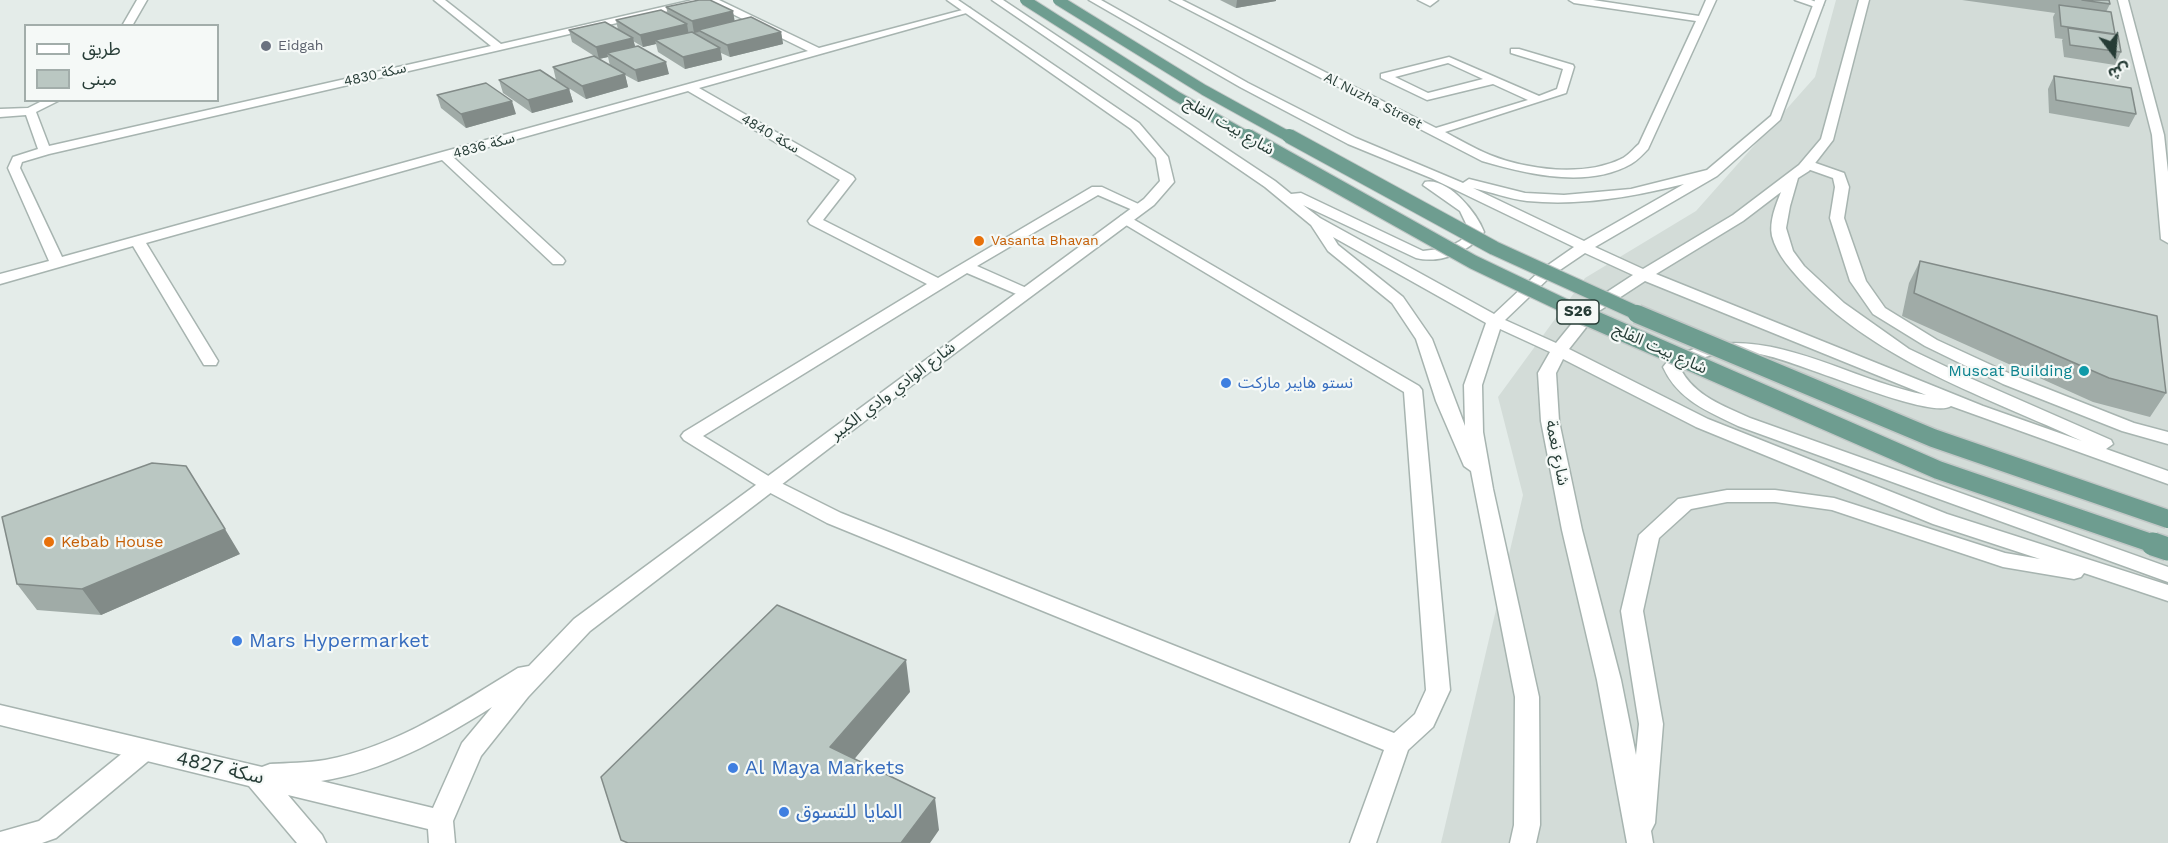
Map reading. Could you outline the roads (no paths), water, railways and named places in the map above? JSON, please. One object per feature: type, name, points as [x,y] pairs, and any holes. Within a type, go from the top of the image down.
[{"type":"main road","name":"شارع بيت الفلج","points":[[1025,0],[1176,96],[1473,262],[1601,323],[1938,470],[2168,549]]},
{"type":"main road","name":"شارع بيت الفلج","points":[[1058,0],[1204,90],[1494,248],[1630,311],[1933,438],[2168,519]]},
{"type":"street","points":[[128,24],[142,0]]},
{"type":"street","points":[[439,0],[500,47]]},
{"type":"street","name":"سكة 4830","points":[[57,263],[14,168],[17,160],[45,151],[705,0]]},
{"type":"street","points":[[712,0],[819,52]]},
{"type":"street","name":"شارع الوادي وادي الكبير","points":[[442,836],[471,750],[520,690],[582,626],[768,484],[1126,219],[1167,182],[1162,157],[1135,126],[952,0]]},
{"type":"street","points":[[997,0],[1270,184],[1315,221],[1495,321],[1558,350],[1702,423],[1745,441],[1940,519],[2168,593]]},
{"type":"street","points":[[1094,0],[1105,4],[1244,85],[1458,200],[1472,215],[1477,232],[1468,245],[1440,255],[1420,255],[1270,184]]},
{"type":"street","name":"Al Nuzha Street","points":[[1175,0],[1486,158],[1506,165],[1582,173],[1602,170],[1628,160],[1644,146],[1711,0]]},
{"type":"street","points":[[1423,0],[1430,3],[1433,0]]},
{"type":"street","points":[[1574,0],[1702,19]]},
{"type":"street","points":[[1523,843],[1527,825],[1527,697],[1483,489],[1474,432],[1473,385],[1495,321],[1546,273],[1584,248],[1712,173],[1776,117],[1819,2],[1800,0]]},
{"type":"street","name":"شارع نعمة","points":[[1640,843],[1609,680],[1572,530],[1550,421],[1547,373],[1558,350],[1593,308],[1690,245],[1738,218],[1807,164],[1827,140],[1864,0]]},
{"type":"street","points":[[2123,0],[2163,136],[2168,239]]},
{"type":"street","name":"سكة 4836","points":[[0,279],[967,10]]},
{"type":"street","points":[[1434,132],[1562,91],[1569,67],[1515,51]]},
{"type":"street","points":[[1494,80],[1427,97],[1385,76],[1449,60],[1494,80],[1539,100]]},
{"type":"street","name":"سكة 4840","points":[[691,88],[849,179],[815,221],[939,284]]},
{"type":"street","points":[[0,113],[30,111],[50,102]]},
{"type":"street","points":[[30,111],[45,151]]},
{"type":"street","points":[[1352,141],[1436,175],[1584,248],[1645,275],[1977,410],[2168,478]]},
{"type":"street","points":[[445,156],[558,261]]},
{"type":"street","points":[[1807,164],[1839,176],[1842,187],[1837,218],[1858,281],[1879,311],[1931,343],[2009,380],[2128,426],[2168,438]]},
{"type":"street","points":[[1436,175],[1526,196],[1564,199],[1631,193],[1712,173]]},
{"type":"street","points":[[1792,178],[1787,198],[1779,214],[1779,235],[1785,251],[1805,277],[1848,314],[1917,360],[2168,472]]},
{"type":"street","points":[[1140,208],[1097,190],[966,267],[690,436],[768,484],[834,518],[1398,745]]},
{"type":"street","points":[[1126,219],[1413,390],[1438,690],[1424,720],[1398,745],[1363,843]]},
{"type":"street","points":[[1315,221],[1333,248],[1398,300],[1424,339],[1445,401],[1483,489]]},
{"type":"street","points":[[138,242],[210,361]]},
{"type":"street","points":[[966,267],[1026,292]]},
{"type":"street","points":[[1977,410],[1912,398],[1762,349],[1712,349],[1684,358],[1671,367],[1675,378],[1688,393],[1744,422],[2168,575]]},
{"type":"street","points":[[1640,843],[1651,724],[1632,611],[1649,535],[1685,504],[1728,496],[1775,496],[1834,504],[2003,560],[2138,584]]},
{"type":"street","points":[[257,777],[326,770],[380,753],[439,726],[550,659]]},
{"type":"street","name":"سكة 4827","points":[[0,715],[257,777],[442,836]]},
{"type":"street","points":[[2,843],[47,831],[144,750]]},
{"type":"street","points":[[257,777],[313,843]]},
{"type":"place","name":"Eidgah","points":[[266,46]]},
{"type":"place","name":"Vasanta Bhavan","points":[[979,241]]},
{"type":"place","name":"Muscat Building","points":[[2084,371]]},
{"type":"place","name":"نستو هايبر ماركت","points":[[1226,383]]},
{"type":"place","name":"Kebab House","points":[[49,542]]},
{"type":"place","name":"Mars Hypermarket","points":[[237,641]]},
{"type":"place","name":"Al Maya Markets","points":[[733,768]]},
{"type":"place","name":"المايا للتسوق","points":[[784,812]]}]
